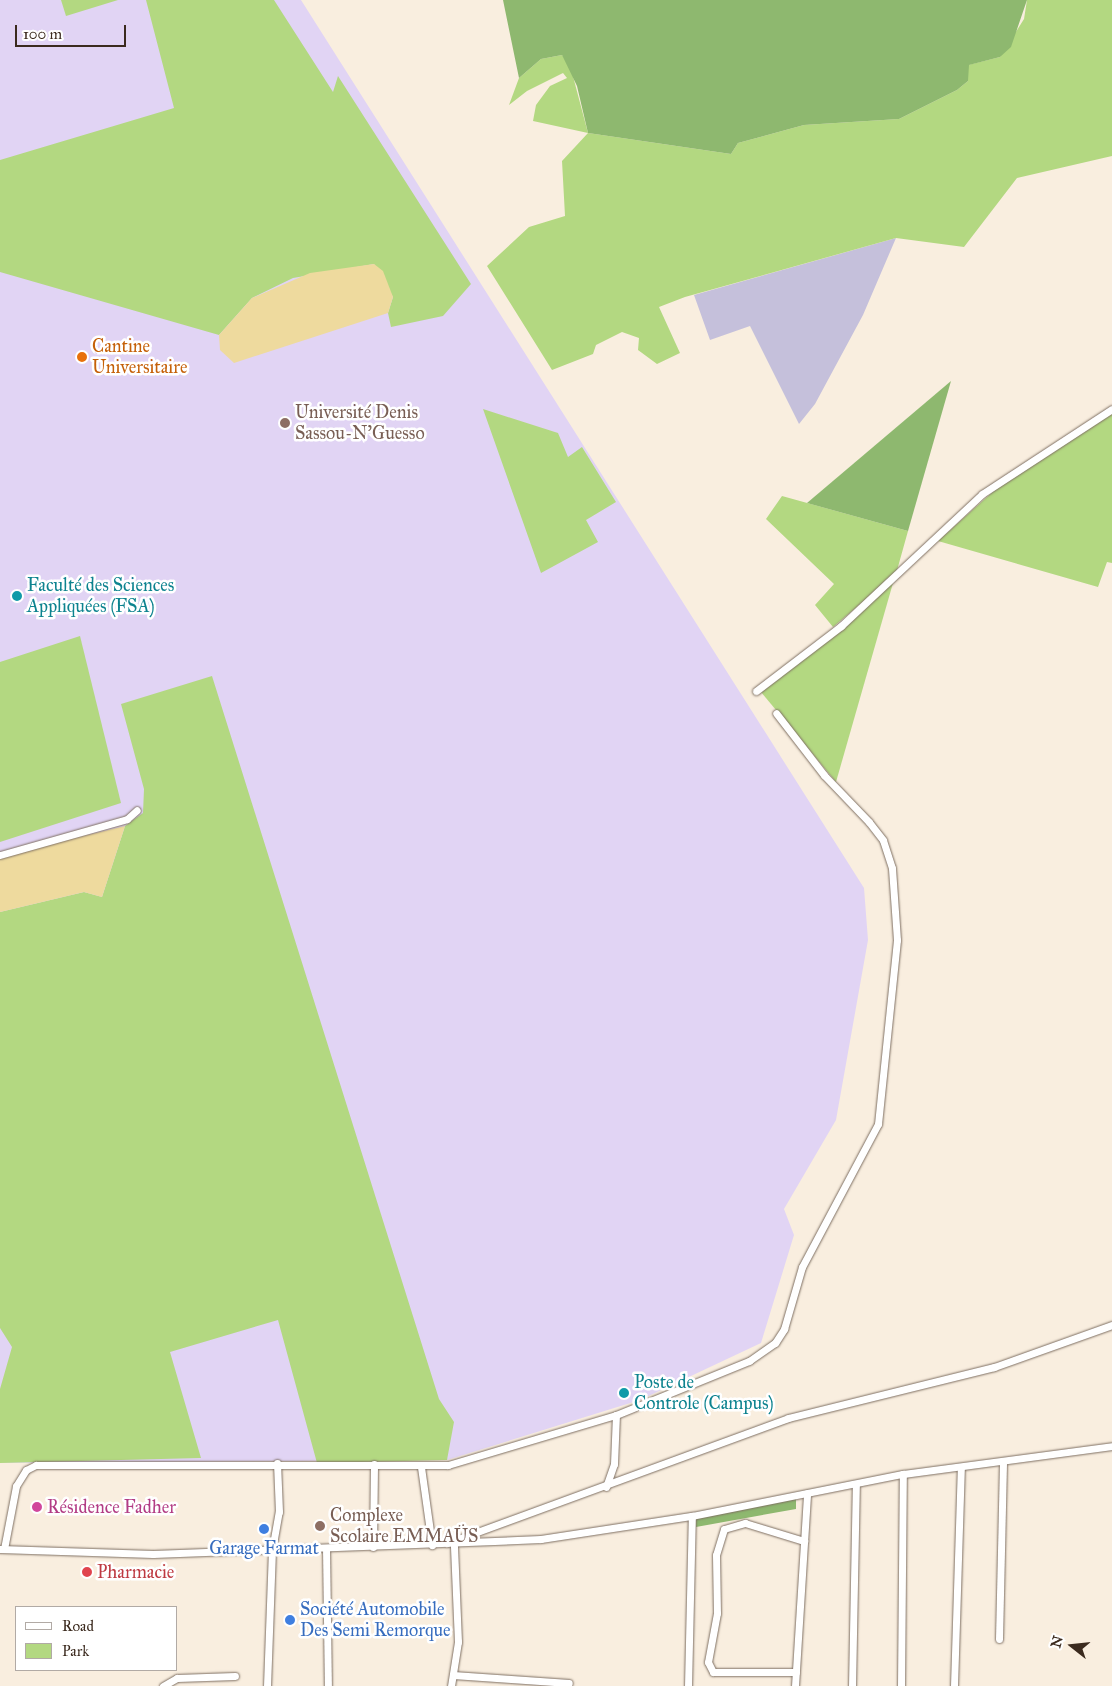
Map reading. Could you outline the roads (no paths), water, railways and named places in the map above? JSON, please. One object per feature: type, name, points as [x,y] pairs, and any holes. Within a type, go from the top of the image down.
[{"type":"street","points":[[756,691],[841,626],[982,494],[1112,410]]},
{"type":"street","points":[[776,713],[824,775],[874,828],[892,868],[898,940],[878,1124],[802,1267],[784,1329],[775,1343],[749,1361],[616,1415],[448,1465],[421,1467],[374,1464],[277,1463],[36,1465],[26,1470],[16,1486],[2,1549],[153,1554],[454,1545],[541,1539],[692,1516],[856,1485],[903,1474],[961,1469],[1112,1446]]},
{"type":"street","points":[[0,855],[127,819],[137,810]]},
{"type":"street","points":[[440,1545],[606,1487],[788,1418],[966,1375],[1112,1325]]},
{"type":"street","points":[[606,1487],[614,1464],[616,1415]]},
{"type":"street","points":[[999,1639],[1003,1462]]},
{"type":"street","points":[[267,1686],[272,1550],[279,1512],[277,1463]]},
{"type":"street","points":[[373,1547],[374,1464]]},
{"type":"street","points":[[421,1467],[432,1545]]},
{"type":"street","points":[[954,1686],[961,1469]]},
{"type":"street","points":[[901,1686],[903,1474]]},
{"type":"street","points":[[852,1686],[856,1485]]},
{"type":"street","points":[[795,1686],[807,1493]]},
{"type":"street","points":[[688,1686],[692,1516]]},
{"type":"street","points":[[796,1672],[713,1672],[708,1662],[717,1613],[716,1555],[724,1529],[745,1522],[804,1541]]},
{"type":"street","points":[[451,1686],[458,1642],[454,1545]]},
{"type":"street","points":[[326,1548],[328,1686]]},
{"type":"street","points":[[163,1686],[177,1678],[235,1676]]},
{"type":"street","points":[[453,1676],[501,1683],[569,1683]]},
{"type":"place","name":"Cantine Universitaire","points":[[82,357]]},
{"type":"place","name":"Université Denis Sassou-N'Guesso","points":[[285,423]]},
{"type":"place","name":"Faculté des Sciences Appliquées (FSA)","points":[[17,596]]},
{"type":"place","name":"Poste de Controle (Campus)","points":[[624,1393]]},
{"type":"place","name":"Résidence Fadher","points":[[37,1507]]},
{"type":"place","name":"Complexe Scolaire EMMAÜS","points":[[320,1526]]},
{"type":"place","name":"Garage Farmat","points":[[264,1529]]},
{"type":"place","name":"Pharmacie","points":[[87,1572]]},
{"type":"place","name":"Société Automobile Des Semi Remorque","points":[[290,1620]]}]
